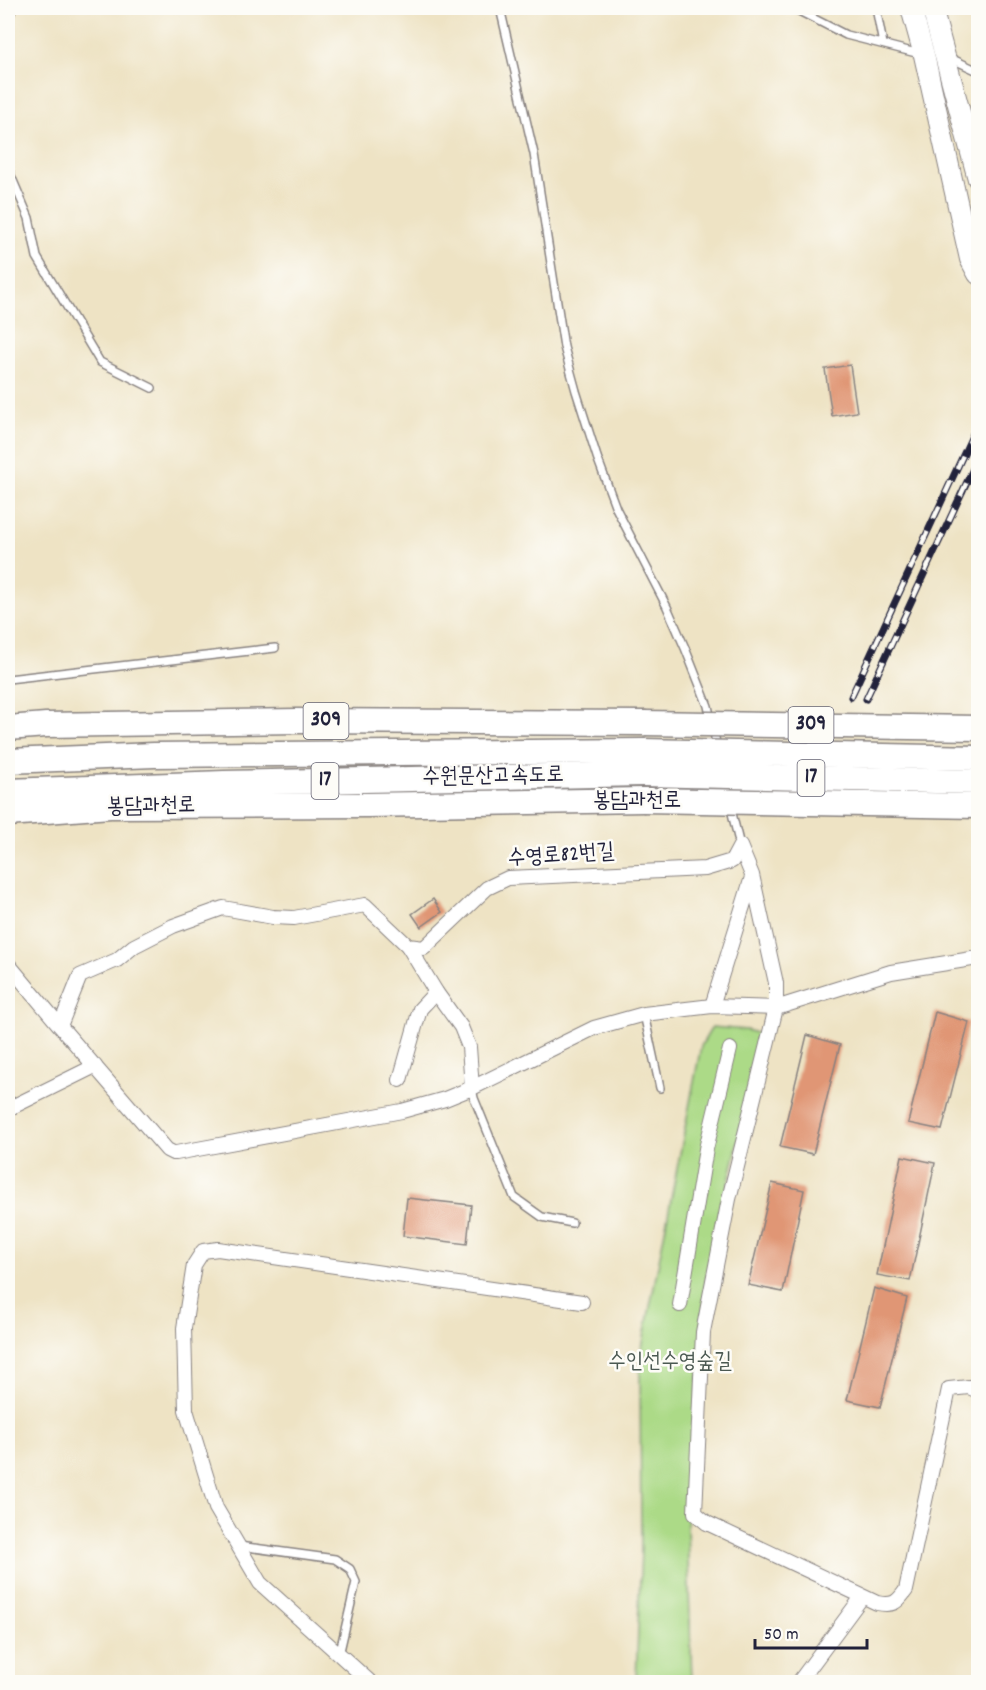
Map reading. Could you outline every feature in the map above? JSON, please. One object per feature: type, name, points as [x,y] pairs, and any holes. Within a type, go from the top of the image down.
[{"type":"highway","name":"309","points":[[8,728],[46,725],[297,721],[978,728]]},
{"type":"highway","name":"수원문산고속도로","points":[[8,761],[154,755],[643,763],[978,758]]},
{"type":"highway","name":"수원문산고속도로","points":[[8,791],[643,763],[724,776],[978,782]]},
{"type":"highway","name":"봉담과천로","points":[[8,814],[110,806],[368,805],[643,800],[978,807]]},
{"type":"main road","points":[[911,8],[924,55],[970,259],[978,274]]},
{"type":"main road","points":[[932,8],[978,179]]},
{"type":"street","points":[[740,846],[752,875],[776,983],[776,1008],[729,1199],[704,1332],[695,1513],[707,1523],[862,1597],[887,1605],[898,1601],[906,1590],[949,1389],[969,1387],[978,1391]]},
{"type":"street","name":"수영로82번길","points":[[408,946],[424,948],[486,888],[508,878],[705,869],[732,861],[740,846]]},
{"type":"street","points":[[712,1006],[752,875]]},
{"type":"street","points":[[60,1026],[80,976],[117,960],[134,946],[173,926],[223,908],[273,917],[294,918],[365,905],[408,946],[435,992],[461,1027],[469,1047],[472,1088]]},
{"type":"street","points":[[8,964],[167,1150],[173,1153],[402,1111],[445,1099],[594,1028],[644,1014],[712,1006],[776,1008],[891,972],[978,958]]},
{"type":"street","points":[[400,1080],[420,1009],[435,992]]},
{"type":"street","points":[[680,1305],[706,1149],[730,1049]]},
{"type":"street","points":[[8,1109],[95,1066]]},
{"type":"street","points":[[370,1683],[260,1583],[216,1508],[186,1410],[184,1328],[194,1265],[202,1251],[218,1249],[582,1302]]},
{"type":"street","points":[[799,1683],[862,1597]]},
{"type":"lane","points":[[8,19],[13,8]]},
{"type":"lane","points":[[500,8],[534,154],[564,347],[576,391],[615,508],[667,607],[686,648],[708,706],[740,846]]},
{"type":"lane","points":[[793,8],[846,35],[924,55],[945,55],[978,71]]},
{"type":"lane","points":[[876,8],[883,44]]},
{"type":"lane","points":[[8,169],[29,218],[37,256],[100,362],[152,388]]},
{"type":"lane","points":[[8,679],[275,648]]},
{"type":"lane","points":[[644,1014],[660,1088]]},
{"type":"lane","points":[[472,1088],[514,1197],[542,1217],[572,1223]]},
{"type":"lane","points":[[239,1546],[335,1559],[350,1569],[356,1582],[339,1655]]},
{"type":"green space","name":"수인선수영숲길","points":[[712,1027],[746,1030],[763,1035],[706,1280],[687,1526],[692,1682],[636,1682],[641,1549],[640,1358],[701,1046]]},
{"type":"building","points":[[850,365],[857,412],[832,416],[825,369]]},
{"type":"building","points":[[433,899],[442,912],[421,927],[412,914]]},
{"type":"building","points":[[935,1012],[969,1022],[942,1130],[908,1123]]},
{"type":"building","points":[[807,1035],[840,1045],[813,1154],[780,1147]]},
{"type":"building","points":[[902,1156],[935,1163],[910,1281],[877,1275]]},
{"type":"building","points":[[772,1183],[804,1190],[783,1292],[748,1285]]},
{"type":"building","points":[[407,1198],[471,1205],[467,1244],[403,1236]]},
{"type":"building","points":[[874,1288],[907,1298],[880,1407],[847,1400]]},
{"type":"railway","points":[[851,697],[978,423]]},
{"type":"railway","points":[[866,699],[978,458]]}]
